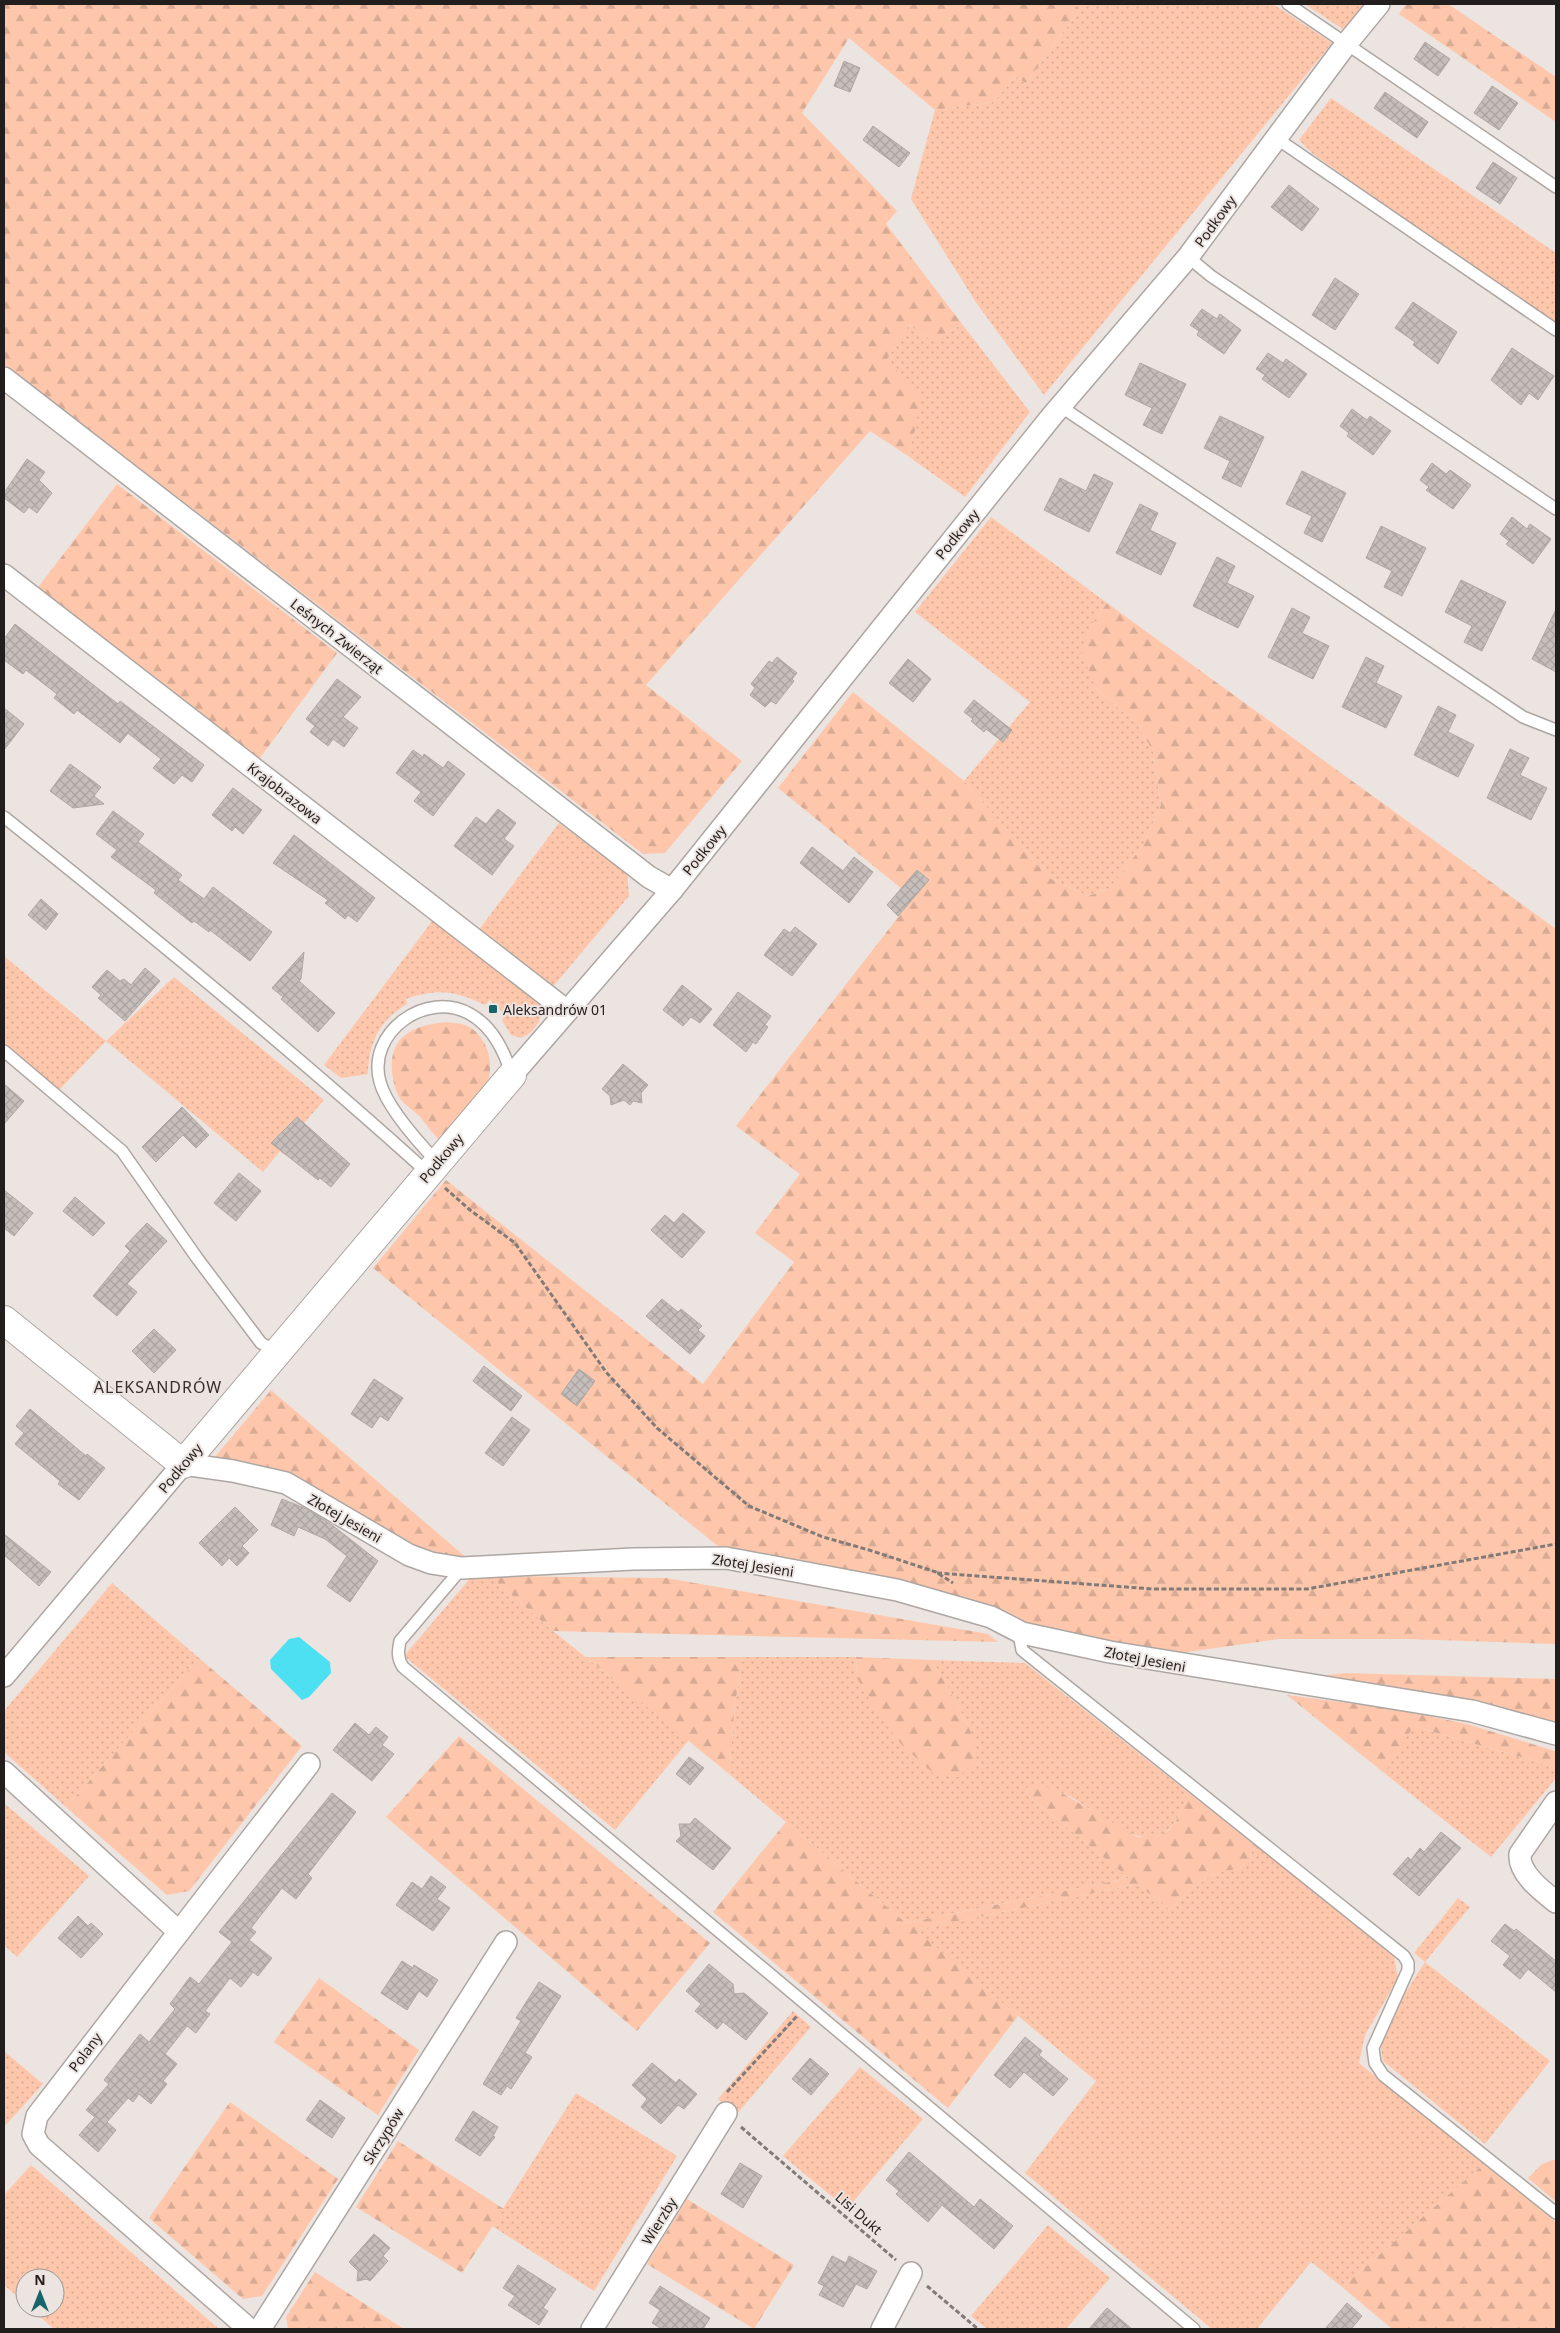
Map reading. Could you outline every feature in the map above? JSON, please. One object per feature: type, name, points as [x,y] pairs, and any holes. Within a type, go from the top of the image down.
[{"type":"street","name":"Podkowy","points":[[4,1676],[512,1075],[672,890],[1060,406],[1188,257],[1379,4]]},
{"type":"street","name":"Leśnych Zwierząt","points":[[4,378],[649,877],[672,890]]},
{"type":"street","name":"Krajobrazowa","points":[[4,575],[567,1011]]},
{"type":"street","points":[[4,1320],[183,1464]]},
{"type":"street","name":"Złotej Jesieni","points":[[183,1464],[233,1471],[286,1483],[409,1555],[431,1564],[462,1568],[633,1559],[726,1558],[897,1590],[991,1618],[1022,1633],[1175,1665],[1472,1711],[1556,1734]]},
{"type":"street","name":"Polany","points":[[249,2329],[39,2145],[33,2134],[37,2116],[309,1764]]},
{"type":"street","points":[[4,1772],[178,1932]]},
{"type":"street","points":[[1556,1802],[1520,1854],[1519,1862],[1525,1872],[1556,1902]]},
{"type":"street","name":"Skrzypów","points":[[260,2329],[506,1942]]},
{"type":"street","name":"Wierzby","points":[[592,2329],[725,2104]]},
{"type":"street","points":[[882,2329],[911,2273]]},
{"type":"lane","points":[[1288,4],[1348,43],[1556,187]]},
{"type":"lane","points":[[1276,138],[1556,330]]},
{"type":"lane","points":[[1188,257],[1210,276],[1556,510]]},
{"type":"lane","points":[[1060,406],[1523,717],[1556,730]]},
{"type":"lane","points":[[4,818],[101,894],[433,1168]]},
{"type":"lane","points":[[433,1168],[395,1110],[380,1082],[377,1068],[379,1052],[398,1022],[413,1013],[440,1007],[468,1013],[490,1031],[506,1056],[512,1075]]},
{"type":"lane","points":[[4,1051],[122,1151],[197,1258],[261,1343],[278,1353]]},
{"type":"lane","points":[[462,1568],[400,1641],[399,1660],[403,1667],[1194,2329]]},
{"type":"lane","points":[[1022,1633],[1020,1639],[1022,1650],[1404,1956],[1408,1964],[1408,1970],[1373,2048],[1374,2063],[1383,2075],[1556,2213]]},
{"type":"path","points":[[433,1168],[470,1210],[515,1243],[606,1372],[657,1428],[750,1506],[822,1537],[936,1572],[1154,1589],[1308,1589],[1556,1544]]},
{"type":"path","points":[[936,1572],[961,1588]]},
{"type":"path","points":[[725,2104],[806,2006]]},
{"type":"path","name":"Lisi Dukt","points":[[725,2104],[911,2273],[978,2329]]},
{"type":"green space","points":[[4,4],[1072,4],[1080,9],[1026,83],[1015,76],[994,102],[935,110],[849,38],[802,113],[897,211],[886,224],[962,324],[933,341],[909,325],[887,359],[920,399],[916,426],[908,456],[870,431],[646,685],[742,761],[665,853],[643,854],[4,364]]},
{"type":"green space","points":[[1072,4],[1273,4],[1332,43],[1044,395],[977,304],[911,199],[935,110],[994,102],[1015,76],[1026,83],[1080,9]]},
{"type":"green space","points":[[1305,4],[1366,4],[1344,30]]},
{"type":"green space","points":[[1406,4],[1448,4],[1556,77],[1556,122],[1399,14]]},
{"type":"green space","points":[[1331,98],[1556,253],[1556,326],[1313,154],[1299,140]]},
{"type":"green space","points":[[962,324],[1030,412],[965,497],[908,456],[916,426],[887,359],[909,325],[933,341]]},
{"type":"green space","points":[[117,484],[337,653],[257,762],[36,590]]},
{"type":"green space","points":[[991,517],[1107,603],[1089,628],[1096,689],[1137,724],[1153,751],[1161,805],[1143,845],[1110,888],[1088,896],[1049,878],[964,781],[1030,702],[915,612]]},
{"type":"green space","points":[[1107,603],[1556,929],[1556,1644],[1406,1639],[1279,1639],[1174,1654],[1025,1623],[724,1551],[373,1268],[446,1180],[703,1384],[794,1262],[755,1233],[800,1174],[736,1126],[913,898],[778,788],[853,692],[964,781],[1049,878],[1088,896],[1110,888],[1143,845],[1161,805],[1153,751],[1137,724],[1096,689],[1081,650],[1089,628]]},
{"type":"green space","points":[[559,823],[627,874],[629,896],[551,989],[478,931]]},
{"type":"green space","points":[[433,920],[538,1000],[541,1012],[538,1023],[531,1032],[521,1038],[511,1035],[502,1020],[505,1015],[490,1000],[485,1005],[455,994],[437,992],[406,999],[407,1004],[389,1018],[377,1033],[373,1042],[368,1074],[341,1078],[324,1065]]},
{"type":"green space","points":[[4,956],[106,1041],[59,1090],[4,1044]]},
{"type":"green space","points":[[174,977],[324,1100],[304,1123],[310,1128],[285,1155],[280,1151],[263,1172],[106,1041]]},
{"type":"green space","points":[[446,1022],[465,1025],[478,1034],[487,1048],[490,1073],[488,1081],[480,1093],[441,1141],[399,1097],[393,1078],[392,1059],[400,1040],[406,1034],[424,1026]]},
{"type":"green space","points":[[271,1390],[469,1560],[448,1556],[411,1544],[286,1474],[252,1464],[214,1458]]},
{"type":"green space","points":[[473,1575],[490,1576],[553,1631],[689,1740],[615,1830],[404,1656]]},
{"type":"green space","points":[[490,1576],[666,1578],[988,1634],[998,1642],[553,1631]]},
{"type":"green space","points":[[112,1583],[199,1658],[66,1807],[4,1752],[4,1711]]},
{"type":"green space","points":[[586,1657],[743,1657],[735,1704],[729,1774]]},
{"type":"green space","points":[[743,1657],[856,1657],[857,1678],[974,1739],[962,1713],[932,1660],[1025,1663],[1189,1793],[1178,1817],[1168,1830],[1156,1837],[1143,1837],[1129,1833],[1062,1793],[1028,1787],[1026,1794],[1129,1878],[906,1923],[729,1774],[735,1704]]},
{"type":"green space","points":[[856,1657],[932,1660],[962,1713],[974,1739],[974,1763],[958,1777],[933,1773],[901,1744],[875,1709],[857,1678]]},
{"type":"green space","points":[[199,1658],[302,1746],[189,1891],[167,1895],[66,1807]]},
{"type":"green space","points":[[1346,1673],[1556,1679],[1556,1726],[1310,1677]]},
{"type":"green space","points":[[1287,1695],[1393,1709],[1467,1724],[1555,1751],[1556,1767],[1423,1729],[1412,1729],[1384,1773]]},
{"type":"green space","points":[[1411,1729],[1423,1729],[1556,1767],[1556,1778],[1491,1857],[1384,1773]]},
{"type":"green space","points":[[459,1736],[710,1943],[637,2031],[386,1817]]},
{"type":"green space","points":[[1037,1783],[1062,1793],[1137,1837],[1156,1837],[1168,1831],[1178,1818],[1189,1793],[1256,1846],[1240,1869],[1219,1873],[1201,1882],[1169,1909],[1137,1884],[916,1930],[1018,2016],[948,2108],[713,1912],[786,1822],[906,1923],[1129,1878],[1026,1794],[1028,1787]]},
{"type":"green space","points":[[4,1803],[89,1876],[17,1957],[4,1945]]},
{"type":"green space","points":[[1256,1846],[1394,1957],[1398,1978],[1365,2035],[1359,2063],[1484,2164],[1342,2287],[1311,2262],[1257,2329],[1212,2329],[1025,2173],[1096,2081],[915,1930],[1137,1884],[1169,1909],[1201,1882],[1219,1873],[1240,1869]]},
{"type":"green space","points":[[1458,1898],[1470,1907],[1425,1962],[1414,1953]]},
{"type":"green space","points":[[1425,1962],[1550,2061],[1485,2144],[1383,2061],[1380,2040],[1399,2003]]},
{"type":"green space","points":[[319,1978],[419,2050],[378,2115],[274,2042]]},
{"type":"green space","points":[[793,2011],[811,2027],[736,2115],[718,2099]]},
{"type":"green space","points":[[4,2051],[43,2084],[4,2127]]},
{"type":"green space","points":[[860,2067],[923,2119],[847,2209],[783,2156]]},
{"type":"green space","points":[[576,2093],[677,2156],[594,2291],[492,2226]]},
{"type":"green space","points":[[230,2102],[338,2179],[262,2296],[243,2299],[149,2218]]},
{"type":"green space","points":[[398,2141],[504,2209],[462,2273],[356,2207]]},
{"type":"green space","points":[[1556,2160],[1556,2202],[1528,2178],[1542,2164]]},
{"type":"green space","points":[[1484,2164],[1556,2222],[1556,2329],[1392,2329],[1342,2287]]},
{"type":"green space","points":[[31,2165],[219,2329],[54,2329],[41,2318],[65,2318],[65,2268],[15,2268],[15,2294],[4,2285],[4,2195]]},
{"type":"green space","points":[[687,2199],[794,2265],[754,2329],[647,2264]]},
{"type":"green space","points":[[1048,2225],[1110,2278],[1066,2329],[987,2329],[971,2316]]},
{"type":"green space","points":[[315,2272],[404,2329],[288,2329],[286,2317]]},
{"type":"water","points":[[299,1637],[330,1662],[331,1673],[309,1697],[302,1700],[271,1669],[270,1660],[289,1639]]},
{"type":"building","points":[[1425,42],[1450,59],[1438,76],[1414,59]]},
{"type":"building","points":[[844,61],[860,68],[850,92],[834,86]]},
{"type":"building","points":[[1492,86],[1518,103],[1499,130],[1474,113]]},
{"type":"building","points":[[1385,92],[1428,122],[1417,138],[1374,108]]},
{"type":"building","points":[[873,126],[910,153],[899,167],[863,140]]},
{"type":"building","points":[[1493,162],[1517,178],[1500,204],[1476,188]]},
{"type":"building","points":[[1289,185],[1319,209],[1302,231],[1271,207]]},
{"type":"building","points":[[1335,278],[1359,294],[1335,330],[1312,315]]},
{"type":"building","points":[[1413,302],[1457,332],[1438,364],[1413,345],[1415,342],[1395,328]]},
{"type":"building","points":[[1202,309],[1217,319],[1220,314],[1241,330],[1224,354],[1197,335],[1199,331],[1190,325]]},
{"type":"building","points":[[1512,348],[1554,376],[1538,400],[1529,393],[1521,405],[1491,380]]},
{"type":"building","points":[[1268,353],[1283,363],[1286,359],[1307,374],[1289,398],[1262,379],[1265,375],[1256,369]]},
{"type":"building","points":[[1140,363],[1186,384],[1162,434],[1143,425],[1152,408],[1125,395]]},
{"type":"building","points":[[1352,409],[1367,420],[1370,416],[1391,431],[1373,455],[1347,436],[1349,433],[1340,426]]},
{"type":"building","points":[[1220,416],[1264,437],[1241,487],[1222,478],[1230,461],[1204,448]]},
{"type":"building","points":[[27,459],[45,472],[39,480],[52,493],[37,513],[29,507],[24,513],[4,498],[4,493]]},
{"type":"building","points":[[1432,463],[1446,474],[1450,470],[1471,485],[1453,509],[1426,490],[1429,487],[1420,480]]},
{"type":"building","points":[[1302,471],[1346,493],[1322,542],[1304,533],[1312,516],[1286,504]]},
{"type":"building","points":[[1094,474],[1113,483],[1089,532],[1044,510],[1060,478],[1086,491]]},
{"type":"building","points":[[1140,504],[1158,513],[1150,530],[1176,543],[1161,575],[1116,553]]},
{"type":"building","points":[[1512,517],[1527,529],[1530,524],[1551,539],[1533,564],[1506,544],[1509,541],[1500,534]]},
{"type":"building","points":[[1381,526],[1426,548],[1402,596],[1384,587],[1392,571],[1366,558]]},
{"type":"building","points":[[1217,557],[1235,566],[1227,583],[1254,596],[1238,628],[1193,606]]},
{"type":"building","points":[[1461,580],[1506,602],[1482,651],[1464,642],[1472,626],[1445,612]]},
{"type":"building","points":[[1292,608],[1310,617],[1302,633],[1329,646],[1313,679],[1268,657]]},
{"type":"building","points":[[1556,609],[1556,672],[1532,659]]},
{"type":"building","points":[[15,624],[118,704],[120,701],[204,765],[192,782],[182,775],[174,784],[153,768],[161,759],[128,733],[120,743],[77,710],[74,714],[54,698],[57,694],[26,670],[23,674],[4,660],[4,639]]},
{"type":"building","points":[[777,657],[797,673],[792,679],[794,681],[776,704],[771,701],[765,707],[750,695],[755,688],[751,684],[769,661],[772,663]]},
{"type":"building","points":[[1366,657],[1384,666],[1376,683],[1402,696],[1386,728],[1342,707]]},
{"type":"building","points":[[908,659],[931,679],[913,702],[889,683]]},
{"type":"building","points":[[337,679],[361,697],[343,717],[358,728],[344,747],[333,739],[328,746],[310,732],[315,726],[306,719]]},
{"type":"building","points":[[974,700],[1012,730],[1003,742],[986,729],[984,732],[964,712]]},
{"type":"building","points":[[1438,706],[1456,715],[1448,732],[1474,745],[1458,777],[1414,755]]},
{"type":"building","points":[[4,708],[24,724],[4,750]]},
{"type":"building","points":[[1510,749],[1529,758],[1520,775],[1547,788],[1531,820],[1487,798]]},
{"type":"building","points":[[413,750],[423,757],[424,754],[443,768],[448,761],[465,774],[433,816],[414,801],[421,792],[396,773]]},
{"type":"building","points":[[70,764],[101,787],[94,796],[104,804],[73,808],[50,791]]},
{"type":"building","points":[[233,788],[262,810],[243,834],[235,827],[232,831],[212,815]]},
{"type":"building","points":[[498,809],[516,823],[504,839],[514,846],[492,875],[454,846],[476,817],[486,824]]},
{"type":"building","points":[[113,811],[144,834],[138,842],[182,875],[178,880],[204,899],[213,887],[272,932],[250,961],[210,930],[209,932],[194,921],[192,923],[154,893],[156,890],[111,857],[117,850],[96,834]]},
{"type":"building","points":[[294,835],[375,898],[357,922],[348,915],[345,919],[325,903],[328,900],[273,863]]},
{"type":"building","points":[[812,847],[843,871],[854,857],[873,872],[849,903],[800,863]]},
{"type":"building","points":[[917,870],[929,880],[898,916],[887,905]]},
{"type":"building","points":[[41,899],[58,914],[46,930],[28,915]]},
{"type":"building","points":[[795,927],[817,944],[792,976],[764,955],[784,929],[790,933]]},
{"type":"building","points":[[304,952],[301,979],[299,981],[335,1013],[318,1032],[281,999],[283,997],[272,988]]},
{"type":"building","points":[[145,968],[160,981],[125,1021],[98,998],[101,995],[92,987],[107,970],[120,981],[124,979],[131,985]]},
{"type":"building","points":[[682,985],[712,1009],[700,1023],[691,1017],[683,1026],[663,1010]]},
{"type":"building","points":[[738,992],[771,1016],[765,1025],[768,1027],[756,1044],[753,1042],[746,1052],[713,1025]]},
{"type":"building","points":[[623,1064],[648,1085],[641,1093],[642,1103],[633,1101],[630,1105],[624,1100],[611,1105],[610,1096],[602,1089]]},
{"type":"building","points":[[4,1084],[24,1101],[4,1124]]},
{"type":"building","points":[[182,1107],[209,1135],[196,1148],[183,1135],[156,1162],[142,1147]]},
{"type":"building","points":[[297,1117],[350,1164],[331,1187],[320,1178],[318,1180],[271,1143]]},
{"type":"building","points":[[239,1173],[261,1191],[236,1221],[214,1203]]},
{"type":"building","points":[[4,1190],[33,1213],[14,1236],[4,1228]]},
{"type":"building","points":[[75,1197],[105,1223],[93,1236],[63,1211]]},
{"type":"building","points":[[683,1213],[705,1232],[682,1258],[651,1230],[665,1215],[674,1223]]},
{"type":"building","points":[[147,1223],[167,1241],[127,1284],[137,1292],[117,1316],[93,1296],[130,1251],[125,1246]]},
{"type":"building","points":[[662,1299],[678,1312],[681,1309],[702,1326],[698,1330],[705,1336],[690,1354],[646,1316]]},
{"type":"building","points":[[154,1329],[176,1350],[154,1373],[132,1351]]},
{"type":"building","points":[[484,1366],[522,1396],[511,1411],[473,1381]]},
{"type":"building","points":[[579,1369],[595,1381],[577,1406],[561,1394]]},
{"type":"building","points":[[374,1379],[403,1398],[388,1421],[380,1416],[372,1428],[351,1414]]},
{"type":"building","points":[[30,1409],[86,1456],[87,1454],[105,1468],[79,1500],[58,1484],[60,1481],[15,1444],[24,1433],[16,1426]]},
{"type":"building","points":[[512,1417],[530,1430],[503,1466],[485,1453]]},
{"type":"building","points":[[282,1499],[307,1509],[332,1525],[378,1561],[350,1602],[327,1586],[347,1556],[325,1539],[298,1527],[294,1536],[271,1525]]},
{"type":"building","points":[[235,1507],[258,1530],[242,1546],[249,1553],[237,1566],[229,1558],[222,1566],[199,1543]]},
{"type":"building","points":[[4,1534],[51,1572],[39,1586],[4,1555]]},
{"type":"building","points":[[355,1723],[369,1735],[376,1727],[388,1737],[382,1745],[394,1754],[372,1781],[333,1750]]},
{"type":"building","points":[[689,1757],[704,1768],[690,1785],[676,1774]]},
{"type":"building","points":[[332,1793],[356,1812],[308,1874],[312,1878],[296,1899],[282,1888],[251,1928],[256,1932],[249,1940],[272,1958],[258,1976],[253,1972],[241,1987],[230,1978],[205,2011],[210,2014],[196,2033],[187,2026],[165,2054],[177,2064],[163,2081],[167,2084],[151,2104],[139,2094],[133,2102],[128,2098],[107,2122],[116,2130],[98,2152],[79,2135],[95,2117],[86,2110],[109,2084],[104,2080],[140,2034],[149,2042],[175,2009],[170,2004],[190,1977],[199,1984],[232,1942],[219,1932]]},
{"type":"building","points":[[695,1818],[731,1848],[713,1870],[676,1841],[681,1836],[679,1824],[690,1824]]},
{"type":"building","points":[[1441,1832],[1461,1848],[1419,1896],[1393,1874],[1408,1857],[1411,1860],[1420,1848],[1424,1852]]},
{"type":"building","points":[[431,1876],[446,1887],[437,1899],[450,1908],[433,1931],[396,1905],[412,1882],[422,1889]]},
{"type":"building","points":[[78,1916],[88,1926],[91,1923],[103,1934],[81,1958],[58,1938]]},
{"type":"building","points":[[1505,1924],[1514,1931],[1516,1929],[1556,1961],[1556,1992],[1528,1969],[1520,1979],[1503,1965],[1510,1956],[1491,1941]]},
{"type":"building","points":[[402,1961],[413,1968],[414,1965],[438,1980],[427,1997],[419,1991],[407,2010],[381,1993]]},
{"type":"building","points":[[709,1964],[733,1984],[734,1994],[744,1993],[768,2013],[746,2040],[723,2022],[717,2029],[695,2011],[701,2004],[686,1991]]},
{"type":"building","points":[[539,1982],[561,1996],[525,2053],[532,2057],[511,2089],[507,2086],[501,2095],[483,2084],[521,2021],[516,2018]]},
{"type":"building","points":[[1025,2037],[1042,2051],[1039,2055],[1068,2079],[1053,2096],[1024,2072],[1010,2088],[994,2075]]},
{"type":"building","points":[[810,2058],[829,2074],[811,2095],[792,2079]]},
{"type":"building","points":[[652,2063],[676,2083],[679,2079],[697,2094],[684,2109],[678,2105],[661,2124],[641,2107],[647,2099],[632,2085]]},
{"type":"building","points":[[320,2100],[345,2118],[332,2138],[306,2120]]},
{"type":"building","points":[[473,2111],[498,2127],[493,2136],[495,2137],[480,2156],[455,2140]]},
{"type":"building","points":[[909,2152],[974,2207],[980,2199],[1013,2226],[994,2249],[942,2205],[928,2222],[896,2194],[899,2191],[886,2180]]},
{"type":"building","points":[[740,2163],[762,2176],[743,2208],[721,2194]]},
{"type":"building","points":[[374,2234],[390,2248],[383,2256],[388,2261],[370,2281],[367,2279],[357,2281],[358,2271],[349,2262]]},
{"type":"building","points":[[832,2256],[846,2263],[849,2256],[877,2271],[867,2289],[856,2284],[843,2307],[819,2295],[824,2286],[818,2283]]},
{"type":"building","points":[[518,2265],[556,2289],[543,2308],[548,2311],[539,2325],[508,2305],[515,2296],[503,2288]]},
{"type":"building","points":[[660,2286],[710,2318],[703,2329],[662,2329],[652,2323],[660,2310],[649,2303]]},
{"type":"building","points":[[1347,2303],[1362,2316],[1351,2329],[1325,2329]]},
{"type":"building","points":[[1107,2308],[1132,2329],[1089,2329]]},
{"type":"place","name":"Aleksandrów 01","points":[[493,1009]]},
{"type":"district","name":"ALEKSANDRÓW","points":[[158,1387]]}]
